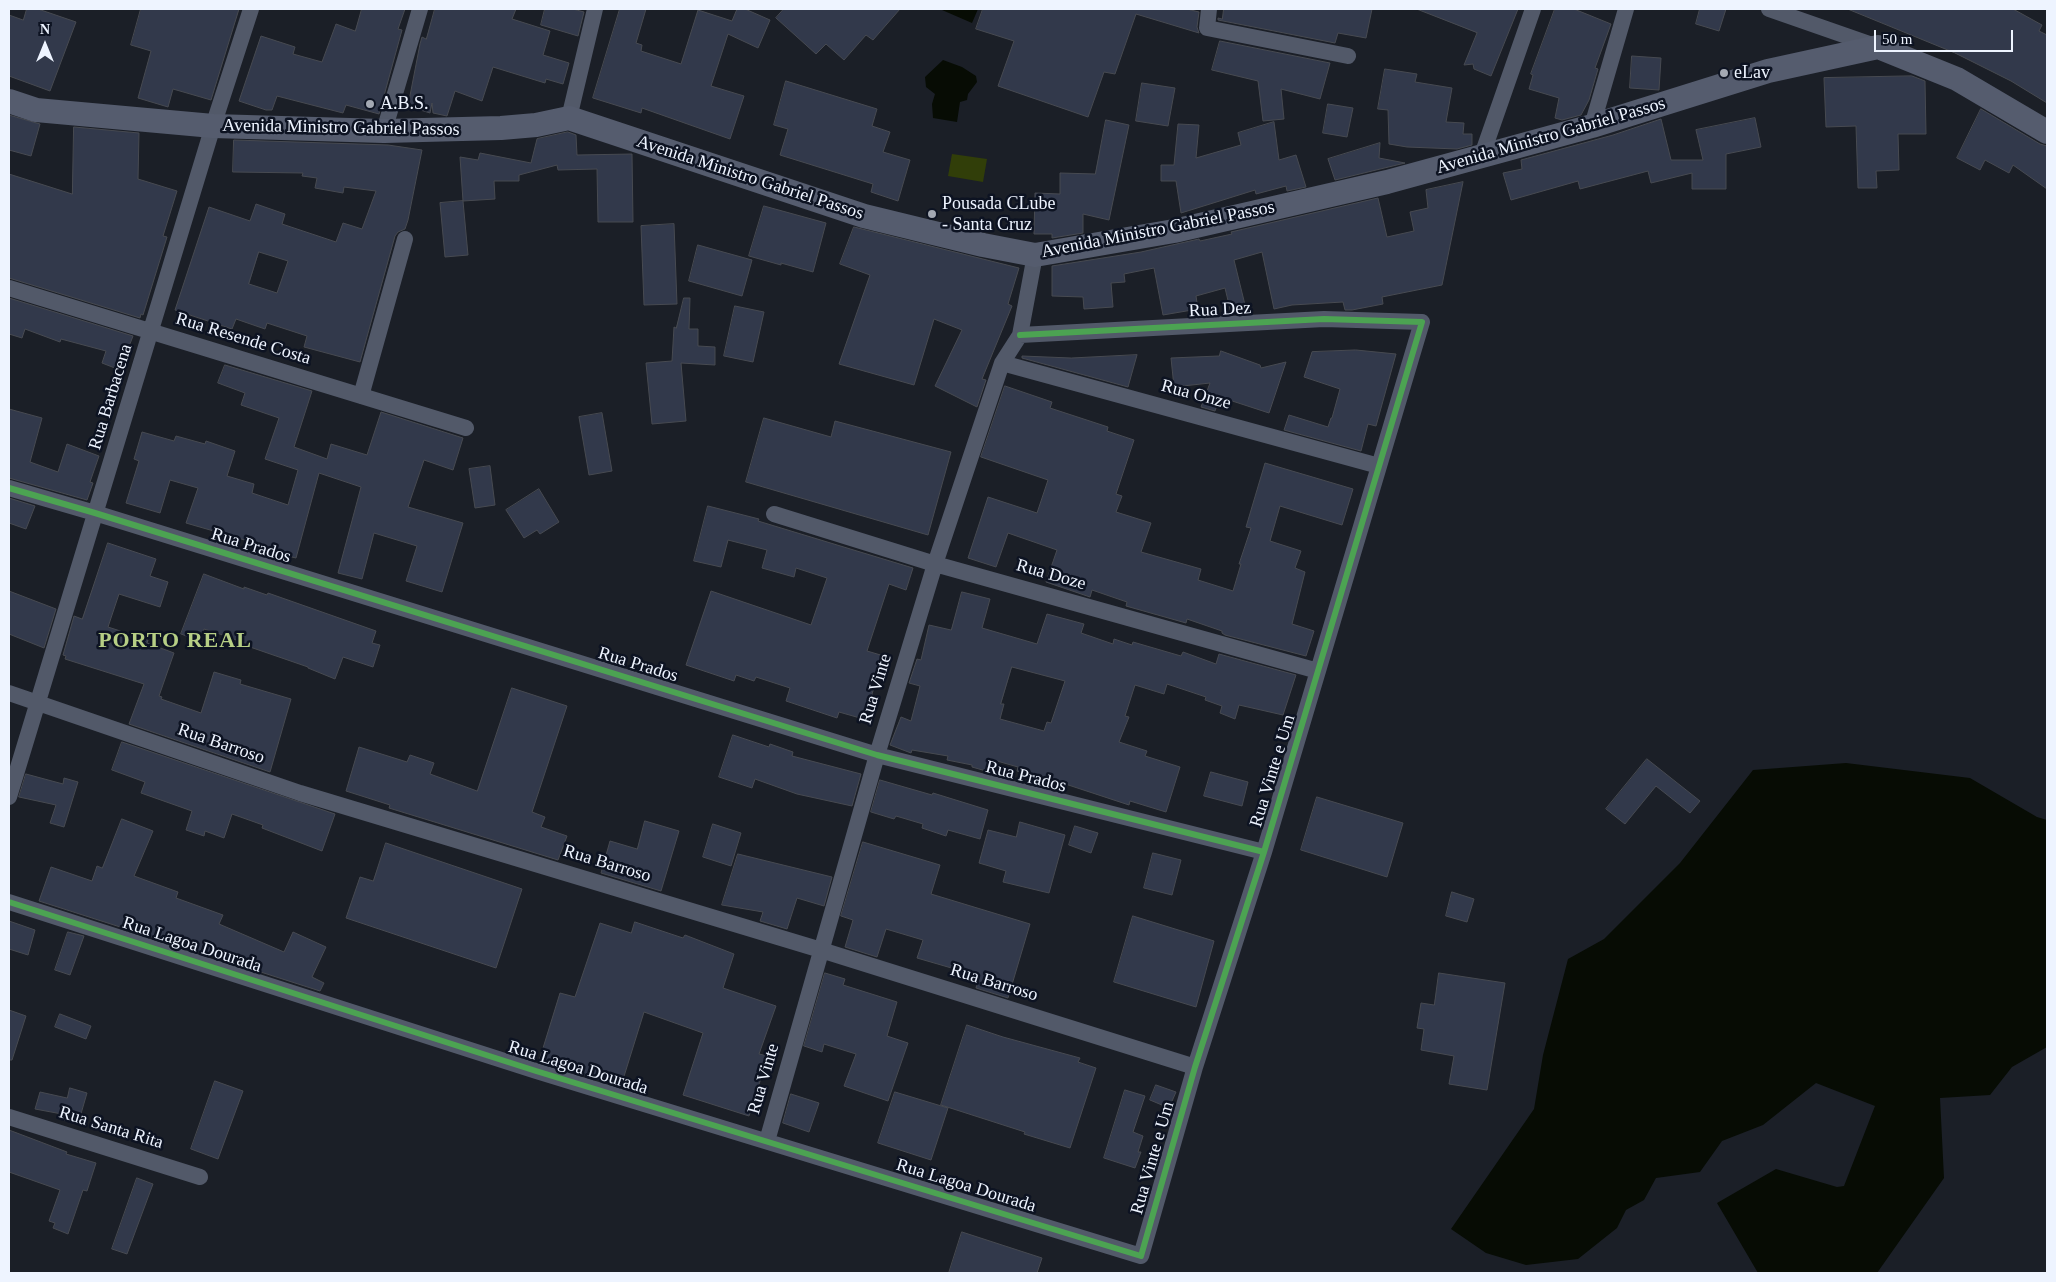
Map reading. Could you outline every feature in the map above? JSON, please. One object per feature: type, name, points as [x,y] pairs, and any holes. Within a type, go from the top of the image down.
[{"type":"main road","name":"Avenida Ministro Gabriel Passos","points":[[9,101],[36,110],[213,126],[384,131],[501,128],[536,125],[569,118],[864,216],[983,245],[1035,255],[1174,231],[1387,182],[1481,158],[1592,126],[1768,71],[1878,47]]},
{"type":"main road","points":[[1878,47],[1957,79],[2047,132]]},
{"type":"street","name":"Rua Barbacena","points":[[9,797],[213,126],[251,9]]},
{"type":"street","points":[[384,131],[420,9]]},
{"type":"street","points":[[569,118],[595,9]]},
{"type":"street","points":[[1209,9],[1207,28],[1348,56]]},
{"type":"street","points":[[1481,158],[1533,9]]},
{"type":"street","points":[[1592,126],[1626,9]]},
{"type":"street","points":[[1769,9],[1878,47]]},
{"type":"street","points":[[361,396],[405,239]]},
{"type":"street","name":"Rua Vinte","points":[[767,1141],[877,755],[935,564],[1002,363],[1020,335],[1035,255]]},
{"type":"street","name":"Rua Resende Costa","points":[[9,288],[466,428]]},
{"type":"street","name":"Rua Dez","points":[[1020,335],[1324,320],[1422,322]]},
{"type":"street","name":"Rua Vinte e Um","points":[[1141,1256],[1195,1067],[1264,852],[1422,322]]},
{"type":"street","name":"Rua Onze","points":[[1002,363],[1379,466]]},
{"type":"street","name":"Rua Prados","points":[[9,488],[877,755],[1264,852]]},
{"type":"street","name":"Rua Doze","points":[[774,514],[935,564],[1318,671]]},
{"type":"street","name":"Rua Barroso","points":[[9,693],[300,793],[821,950],[1195,1067]]},
{"type":"street","name":"Rua Lagoa Dourada","points":[[9,902],[536,1071],[1141,1256]]},
{"type":"street","name":"Rua Santa Rita","points":[[9,1117],[200,1177]]},
{"type":"green space","points":[[952,154],[987,159],[983,182],[948,176]]},
{"type":"shaded area","points":[[942,9],[978,9],[972,23]]},
{"type":"shaded area","points":[[943,60],[962,67],[976,76],[977,82],[968,94],[967,100],[960,102],[957,122],[933,118],[932,104],[935,94],[926,87],[925,77]]},
{"type":"shaded area","points":[[1846,763],[1970,778],[2037,817],[2047,820],[2047,1047],[2012,1067],[1990,1095],[1940,1098],[1944,1178],[1877,1273],[1758,1273],[1717,1203],[1776,1169],[1837,1187],[1844,1186],[1875,1106],[1816,1083],[1763,1125],[1722,1141],[1700,1172],[1656,1178],[1644,1200],[1626,1210],[1617,1228],[1578,1259],[1526,1265],[1486,1253],[1451,1229],[1534,1109],[1543,1055],[1568,959],[1604,939],[1680,863],[1753,770]]},
{"type":"building","points":[[27,9],[38,9],[76,22],[50,91],[9,76],[9,15],[23,20]]},
{"type":"building","points":[[141,9],[239,9],[211,100],[173,89],[168,107],[138,98],[151,51],[131,45]]},
{"type":"building","points":[[362,9],[405,9],[398,29],[402,30],[379,114],[346,105],[343,113],[277,96],[272,110],[266,110],[239,101],[261,36],[295,47],[293,54],[322,62],[336,24],[355,31]]},
{"type":"building","points":[[435,9],[516,9],[512,19],[550,31],[543,55],[569,63],[563,84],[546,79],[545,83],[493,67],[482,101],[455,91],[447,116],[433,113],[432,103],[430,113],[408,106],[420,44],[422,37],[426,39]]},
{"type":"building","points":[[545,9],[573,9],[584,12],[578,36],[541,25]]},
{"type":"building","points":[[620,9],[646,9],[636,43],[642,45],[641,51],[681,64],[698,10],[732,21],[737,9],[745,9],[770,20],[758,48],[728,34],[711,86],[744,96],[730,139],[642,108],[641,113],[593,98]]},
{"type":"building","points":[[784,9],[900,9],[873,40],[866,35],[844,60],[826,44],[816,54],[776,18]]},
{"type":"building","points":[[983,9],[1187,9],[1199,12],[1197,27],[1199,33],[1136,14],[1115,74],[1104,72],[1088,117],[998,86],[1014,41],[976,29]]},
{"type":"building","points":[[1224,9],[1372,9],[1366,38],[1338,33],[1335,43],[1218,20],[1218,18],[1222,19]]},
{"type":"building","points":[[1417,9],[1518,9],[1491,76],[1474,69],[1473,64],[1464,65],[1477,33]]},
{"type":"building","points":[[1555,9],[1574,9],[1611,24],[1595,68],[1598,69],[1589,100],[1581,115],[1562,120],[1555,118],[1559,98],[1529,89],[1533,75],[1531,74]]},
{"type":"building","points":[[1700,9],[1726,9],[1719,31],[1696,24]]},
{"type":"building","points":[[1848,9],[2013,9],[2042,25],[2039,31],[2047,35],[2047,103],[2011,81],[1955,53]]},
{"type":"building","points":[[1220,41],[1330,63],[1320,99],[1281,89],[1284,119],[1263,121],[1258,81],[1212,70]]},
{"type":"building","points":[[1632,56],[1661,58],[1659,90],[1630,88]]},
{"type":"building","points":[[1385,69],[1417,74],[1415,82],[1452,88],[1446,122],[1464,123],[1463,134],[1472,134],[1472,145],[1457,149],[1407,147],[1389,144],[1388,110],[1378,109]]},
{"type":"building","points":[[1912,76],[1925,81],[1926,134],[1898,134],[1899,170],[1876,171],[1877,188],[1858,188],[1856,126],[1826,127],[1824,78]]},
{"type":"building","points":[[786,81],[877,109],[872,126],[890,132],[883,152],[910,160],[898,201],[871,192],[873,184],[780,155],[788,129],[774,125]]},
{"type":"building","points":[[1142,83],[1175,88],[1168,126],[1136,121]]},
{"type":"building","points":[[1328,104],[1353,108],[1347,137],[1323,133]]},
{"type":"building","points":[[1981,109],[2040,144],[2047,146],[2047,189],[2013,165],[2009,173],[1985,160],[1980,170],[1957,158]]},
{"type":"building","points":[[9,115],[40,124],[31,156],[9,150]]},
{"type":"building","points":[[1755,118],[1761,147],[1726,154],[1726,189],[1692,189],[1692,173],[1651,183],[1648,171],[1580,189],[1578,181],[1511,200],[1503,173],[1522,169],[1521,160],[1613,135],[1661,119],[1671,160],[1703,160],[1696,130]]},
{"type":"building","points":[[1106,120],[1129,125],[1109,220],[1083,214],[1083,233],[1052,238],[1052,234],[1034,234],[1035,193],[1060,194],[1060,173],[1095,174]]},
{"type":"building","points":[[1274,122],[1279,160],[1296,155],[1306,187],[1287,191],[1286,186],[1256,194],[1255,190],[1181,213],[1176,181],[1161,181],[1161,165],[1174,165],[1178,124],[1199,125],[1196,158],[1241,145],[1238,133]]},
{"type":"building","points":[[74,127],[139,133],[138,179],[177,191],[163,236],[167,237],[143,315],[141,314],[140,318],[9,278],[9,174],[72,194]]},
{"type":"building","points":[[568,132],[576,135],[577,155],[632,154],[633,222],[598,222],[597,169],[558,170],[557,165],[519,175],[519,181],[494,181],[495,199],[463,201],[460,157],[478,160],[480,153],[531,163],[537,139]]},
{"type":"building","points":[[234,140],[388,145],[422,150],[408,220],[405,229],[398,232],[395,236],[360,362],[304,347],[307,336],[267,323],[265,329],[236,319],[232,329],[175,310],[209,207],[250,221],[256,204],[285,214],[282,224],[336,242],[343,223],[362,229],[376,191],[344,187],[343,193],[315,188],[317,178],[302,176],[303,173],[233,172]],"holes":[[[259,252],[288,261],[277,293],[249,284]]]},
{"type":"building","points":[[1380,143],[1379,158],[1405,163],[1335,180],[1328,159]]},
{"type":"building","points":[[1463,182],[1442,285],[1382,297],[1383,304],[1352,310],[1345,310],[1343,302],[1292,305],[1274,309],[1262,252],[1234,260],[1246,309],[1231,313],[1225,288],[1196,296],[1198,309],[1163,315],[1154,268],[1124,274],[1125,282],[1111,283],[1113,307],[1084,309],[1083,297],[1052,296],[1052,266],[1141,252],[1199,239],[1200,241],[1378,198],[1387,237],[1414,231],[1410,212],[1428,208],[1426,190]]},
{"type":"building","points":[[463,201],[468,255],[445,257],[440,203]]},
{"type":"building","points":[[764,206],[826,223],[813,272],[749,256]]},
{"type":"building","points":[[674,224],[677,304],[644,305],[641,226]]},
{"type":"building","points":[[854,227],[1019,268],[1008,304],[1012,306],[982,379],[986,380],[977,407],[935,386],[962,330],[934,319],[914,385],[839,364],[870,275],[840,264]]},
{"type":"building","points":[[698,245],[752,260],[742,296],[689,281]]},
{"type":"building","points":[[9,298],[133,336],[120,370],[102,363],[106,351],[61,339],[60,342],[25,329],[22,338],[9,334]]},
{"type":"building","points":[[684,298],[690,298],[689,329],[698,329],[698,346],[715,347],[715,365],[681,363],[686,421],[652,424],[646,363],[672,361],[674,327],[676,328]]},
{"type":"building","points":[[735,306],[764,312],[753,362],[724,356]]},
{"type":"building","points":[[1356,350],[1396,354],[1376,426],[1368,424],[1361,451],[1284,430],[1289,415],[1328,427],[1332,418],[1340,389],[1304,377],[1312,352]]},
{"type":"building","points":[[1221,351],[1260,365],[1261,368],[1286,362],[1269,413],[1220,397],[1215,411],[1201,407],[1210,383],[1174,387],[1171,358],[1219,356]]},
{"type":"building","points":[[1137,355],[1128,387],[1022,358],[1022,356],[1071,358]]},
{"type":"building","points":[[225,365],[312,391],[294,447],[327,459],[331,444],[367,455],[381,412],[463,438],[453,470],[424,460],[408,507],[463,523],[442,592],[406,581],[417,546],[374,533],[362,579],[338,573],[361,487],[319,473],[296,558],[247,546],[248,541],[186,523],[198,488],[170,480],[160,513],[126,503],[139,461],[134,459],[142,432],[174,441],[176,436],[205,444],[206,441],[235,451],[227,476],[254,484],[252,493],[288,505],[298,470],[265,459],[279,418],[241,405],[245,393],[218,383]]},
{"type":"building","points":[[1005,386],[1052,402],[1050,408],[1108,427],[1107,431],[1134,440],[1116,494],[1122,496],[1116,512],[1151,523],[1141,552],[1201,569],[1198,580],[1233,591],[1241,564],[1239,564],[1251,528],[1246,527],[1265,463],[1353,489],[1342,525],[1280,506],[1270,541],[1301,551],[1295,568],[1305,572],[1292,624],[1314,631],[1306,656],[1225,635],[1222,631],[1187,619],[1186,623],[1126,606],[1127,602],[1092,590],[1090,597],[1046,582],[1057,550],[1008,533],[996,567],[968,558],[988,497],[1037,513],[1048,480],[981,457]]},
{"type":"building","points":[[9,409],[42,418],[30,462],[58,472],[67,444],[99,456],[90,482],[93,483],[87,500],[9,478]]},
{"type":"building","points":[[602,413],[612,471],[589,475],[579,417]]},
{"type":"building","points":[[764,418],[831,437],[835,421],[951,452],[928,535],[746,482]]},
{"type":"building","points":[[490,466],[495,505],[475,508],[469,469]]},
{"type":"building","points":[[539,489],[559,522],[540,534],[537,530],[524,538],[506,510]]},
{"type":"building","points":[[9,498],[35,506],[26,529],[9,523]]},
{"type":"building","points":[[708,506],[759,519],[758,521],[913,568],[906,590],[889,584],[867,651],[884,656],[872,694],[867,720],[839,712],[837,718],[786,701],[790,688],[756,677],[754,681],[736,675],[734,681],[686,665],[711,591],[811,625],[827,578],[796,568],[794,577],[762,568],[767,550],[728,540],[721,567],[694,561]]},
{"type":"building","points":[[108,543],[156,559],[150,576],[168,582],[160,607],[119,594],[108,627],[148,640],[147,643],[174,653],[159,696],[162,697],[161,699],[201,713],[214,672],[241,680],[240,684],[291,699],[270,772],[129,724],[144,684],[65,659],[66,656],[63,655],[74,616],[82,619]]},
{"type":"building","points":[[204,574],[244,589],[244,587],[267,595],[268,593],[376,631],[372,643],[380,645],[373,667],[343,657],[335,679],[308,667],[204,629],[200,641],[181,634]]},
{"type":"building","points":[[9,591],[56,609],[44,648],[9,634]]},
{"type":"building","points":[[962,592],[990,599],[982,628],[1037,644],[1047,614],[1084,624],[1081,633],[1113,644],[1114,639],[1132,645],[1133,642],[1181,656],[1183,652],[1216,664],[1219,654],[1296,675],[1283,715],[1239,705],[1235,719],[1220,713],[1222,706],[1205,700],[1206,697],[1167,684],[1164,694],[1135,685],[1125,716],[1129,717],[1119,742],[1147,751],[1145,756],[1180,767],[1166,812],[1130,801],[1129,805],[1035,774],[1035,777],[1017,771],[1018,767],[990,759],[986,771],[972,767],[972,765],[947,760],[948,756],[912,750],[911,753],[890,745],[901,717],[911,721],[920,686],[909,683],[917,659],[921,660],[929,625],[951,630]],"holes":[[[1012,667],[1065,681],[1051,723],[1047,722],[1044,731],[1000,719],[1004,704],[1001,704]]]},
{"type":"building","points":[[512,688],[567,706],[532,812],[545,817],[541,827],[567,836],[558,860],[389,808],[390,805],[346,791],[359,747],[407,762],[410,755],[434,763],[430,774],[477,791]]},
{"type":"building","points":[[733,735],[769,747],[770,744],[793,752],[792,756],[861,774],[852,806],[797,794],[755,779],[752,788],[719,777]]},
{"type":"building","points":[[122,742],[335,814],[322,851],[262,828],[263,825],[232,814],[224,838],[205,831],[204,836],[186,830],[192,811],[141,793],[145,782],[112,770]]},
{"type":"building","points":[[1647,759],[1700,801],[1690,813],[1656,786],[1625,824],[1606,809]]},
{"type":"building","points":[[1211,772],[1248,782],[1242,806],[1204,796]]},
{"type":"building","points":[[26,774],[63,784],[64,778],[78,782],[64,827],[50,823],[56,805],[19,797]]},
{"type":"building","points":[[880,780],[932,795],[933,793],[988,810],[980,839],[948,830],[946,836],[922,828],[923,824],[896,816],[894,819],[871,812]]},
{"type":"building","points":[[1317,797],[1403,823],[1387,877],[1301,850]]},
{"type":"building","points":[[122,819],[153,831],[134,876],[178,892],[176,898],[223,915],[219,924],[284,952],[293,932],[326,947],[312,977],[324,983],[320,991],[39,901],[51,867],[92,881],[97,866],[102,868]]},
{"type":"building","points":[[645,821],[679,831],[661,891],[601,873],[610,841],[637,849]]},
{"type":"building","points":[[1020,822],[1065,835],[1049,893],[1003,882],[1006,871],[979,863],[988,830],[1016,837]]},
{"type":"building","points":[[713,824],[741,833],[731,866],[703,857]]},
{"type":"building","points":[[1075,826],[1098,833],[1091,853],[1069,845]]},
{"type":"building","points":[[863,842],[940,865],[931,894],[1030,924],[1008,998],[976,988],[979,976],[917,958],[923,940],[886,929],[877,957],[845,947],[853,920],[841,916]]},
{"type":"building","points":[[386,843],[522,889],[496,968],[346,918],[360,877],[373,881]]},
{"type":"building","points":[[1153,853],[1181,860],[1172,895],[1144,888]]},
{"type":"building","points":[[738,854],[832,877],[824,906],[797,898],[787,929],[760,921],[763,912],[722,905]]},
{"type":"building","points":[[1452,892],[1474,899],[1467,922],[1446,916]]},
{"type":"building","points":[[1133,916],[1214,941],[1196,1007],[1114,982]]},
{"type":"building","points":[[9,921],[35,930],[28,955],[9,949]]},
{"type":"building","points":[[635,922],[683,938],[685,935],[734,954],[723,988],[776,1006],[759,1054],[768,1056],[749,1116],[683,1095],[703,1033],[644,1012],[621,1086],[539,1061],[560,993],[575,997],[600,923],[631,933]]},
{"type":"building","points":[[68,932],[84,936],[70,975],[55,970]]},
{"type":"building","points":[[825,973],[845,979],[843,985],[897,1002],[887,1036],[908,1043],[888,1101],[844,1086],[856,1054],[824,1044],[822,1052],[804,1046]]},
{"type":"building","points":[[1439,973],[1505,983],[1487,1090],[1449,1084],[1454,1056],[1421,1050],[1424,1029],[1417,1028],[1421,1003],[1434,1005]]},
{"type":"building","points":[[9,1010],[26,1016],[12,1060],[9,1060]]},
{"type":"building","points":[[60,1014],[91,1026],[86,1039],[55,1027]]},
{"type":"building","points":[[967,1025],[1080,1058],[1078,1062],[1096,1068],[1070,1148],[941,1105]]},
{"type":"building","points":[[215,1081],[243,1091],[218,1159],[191,1149]]},
{"type":"building","points":[[1156,1085],[1176,1092],[1169,1108],[1150,1100]]},
{"type":"building","points":[[70,1088],[87,1093],[78,1124],[60,1119],[62,1114],[35,1109],[40,1092],[67,1098]]},
{"type":"building","points":[[1125,1090],[1145,1096],[1133,1132],[1143,1136],[1138,1152],[1141,1152],[1135,1168],[1104,1158]]},
{"type":"building","points":[[895,1092],[948,1108],[931,1160],[878,1143]]},
{"type":"building","points":[[791,1094],[819,1103],[809,1132],[783,1123]]},
{"type":"building","points":[[9,1130],[67,1152],[66,1154],[96,1163],[87,1191],[83,1190],[68,1234],[53,1228],[55,1223],[49,1221],[60,1190],[9,1172]]},
{"type":"building","points":[[137,1178],[153,1184],[127,1254],[112,1249]]},
{"type":"building","points":[[962,1232],[1042,1258],[1037,1273],[949,1273]]},
{"type":"cycle path","points":[[9,902],[536,1071],[1141,1256],[1195,1067],[1264,852],[1422,322],[1324,319],[1020,335]]},
{"type":"cycle path","points":[[9,488],[877,755],[1264,852]]},
{"type":"place","name":"eLav","points":[[1724,73]]},
{"type":"place","name":"A.B.S.","points":[[370,104]]},
{"type":"place","name":"Pousada CLube - Santa Cruz","points":[[932,214]]},
{"type":"district","name":"PORTO REAL","points":[[175,641]]}]
